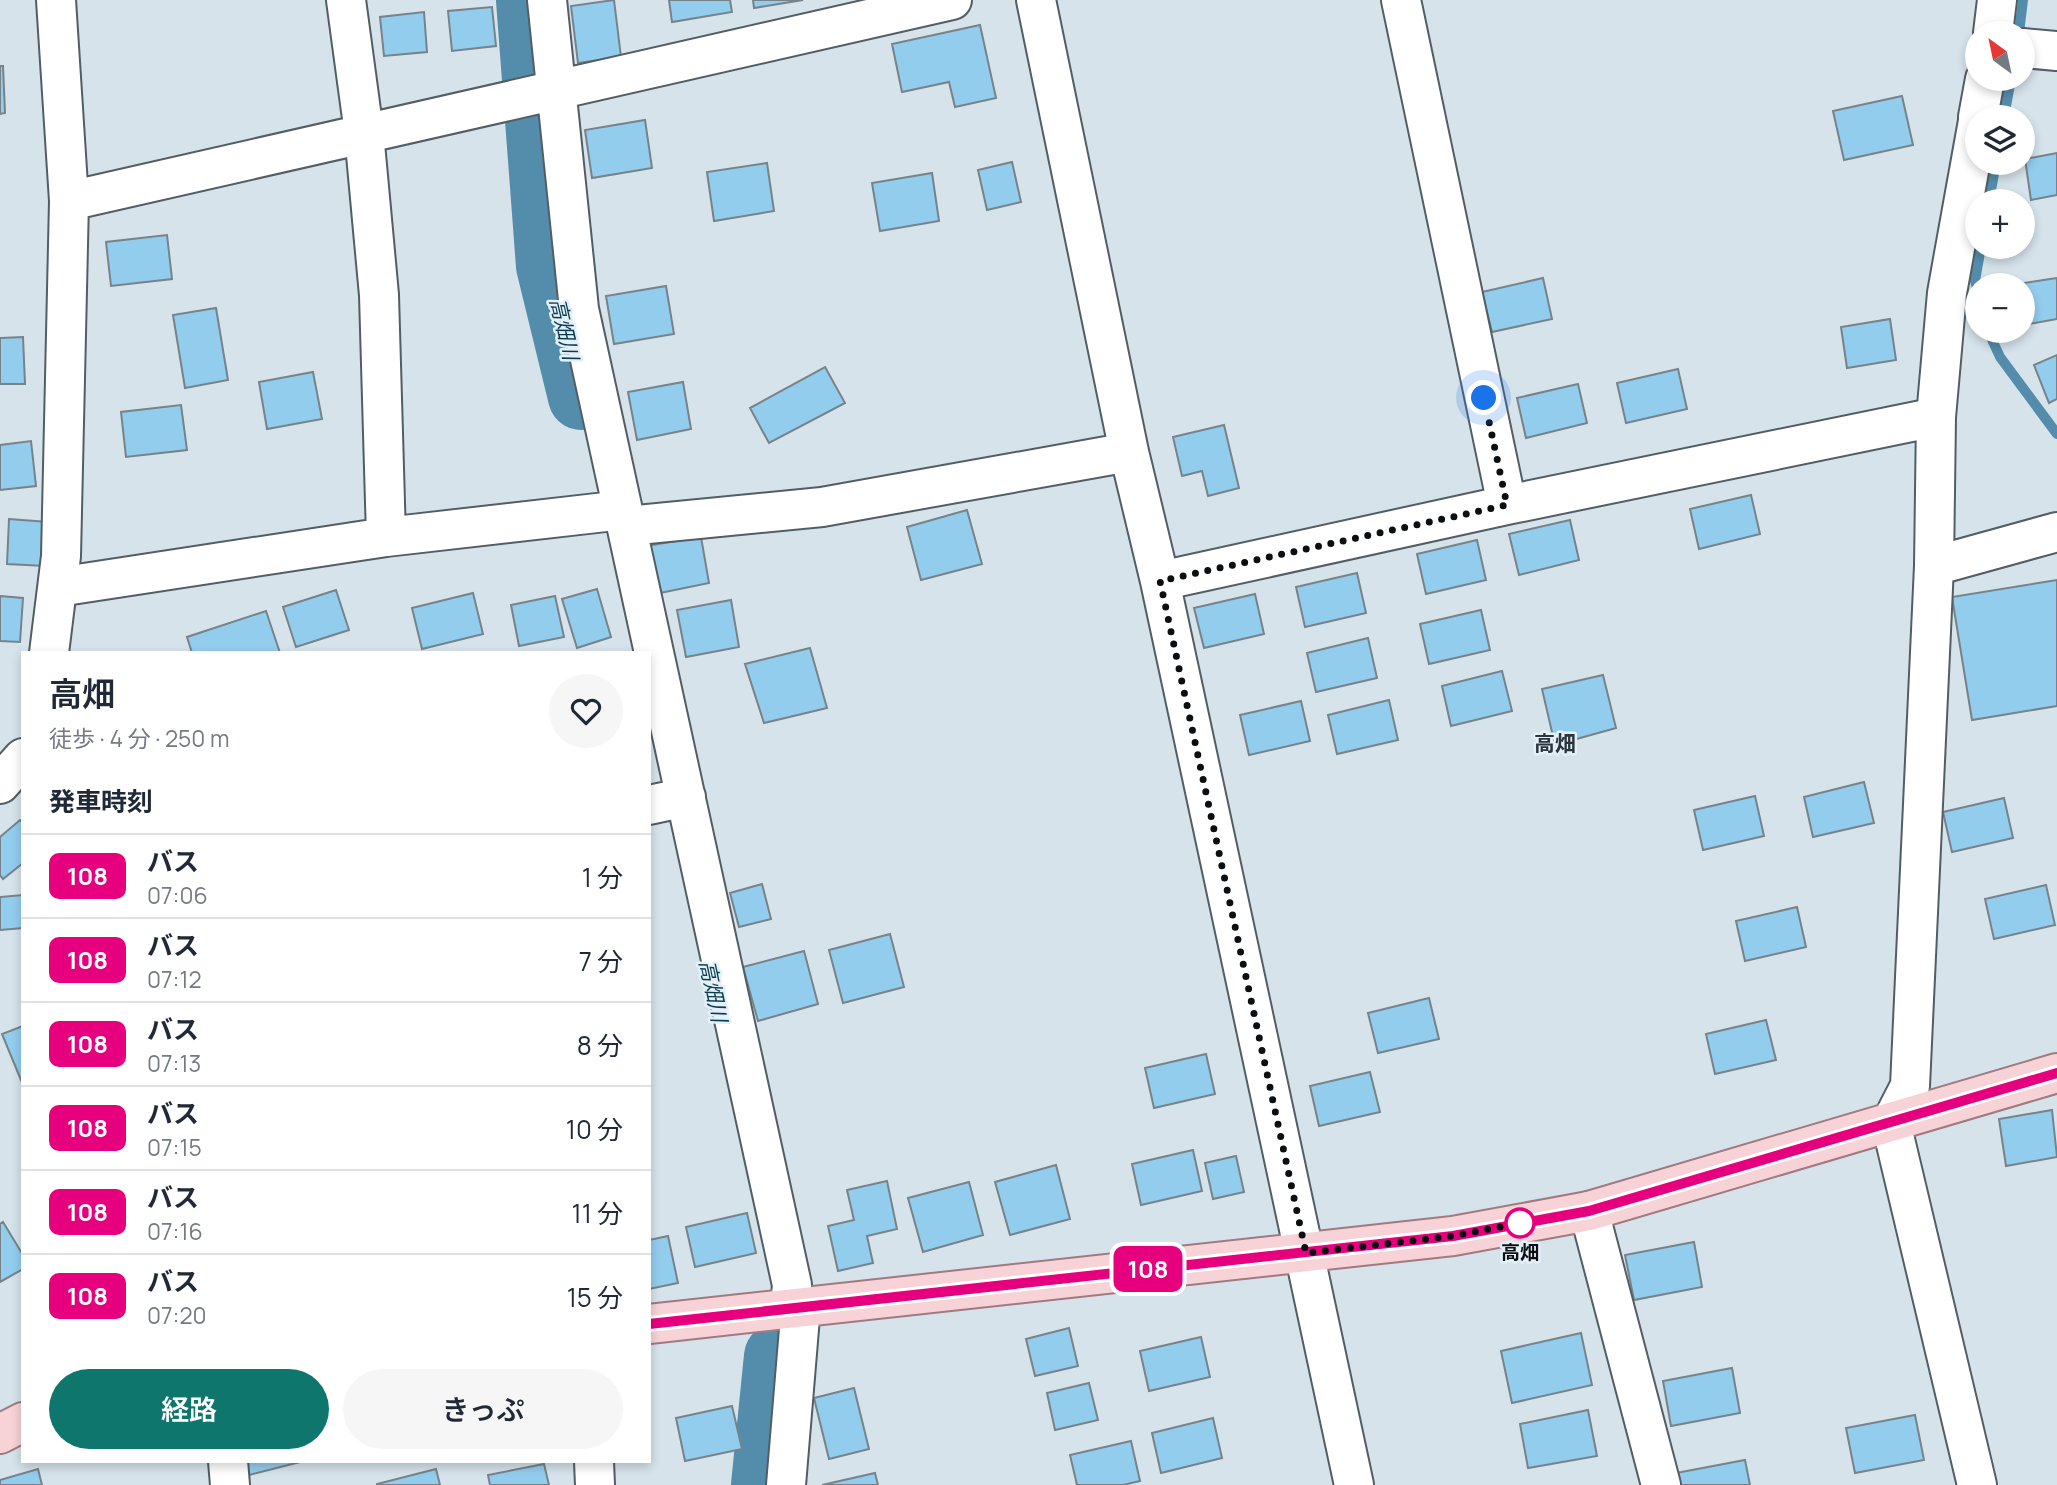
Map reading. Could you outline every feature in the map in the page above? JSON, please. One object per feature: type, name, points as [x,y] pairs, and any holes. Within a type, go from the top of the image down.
[{"type":"main road","points":[[651,1324],[1453,1236],[1589,1211],[2057,1073]]},
{"type":"main road","points":[[0,1434],[21,1423]]},
{"type":"street","points":[[49,651],[58,587],[69,201],[56,0]]},
{"type":"street","points":[[346,0],[364,133],[379,295],[386,537]]},
{"type":"street","points":[[547,0],[539,95],[641,651]]},
{"type":"street","points":[[69,201],[953,0]]},
{"type":"street","points":[[1036,0],[1129,452],[1160,581],[1354,1485]]},
{"type":"street","points":[[1401,0],[1507,505]]},
{"type":"street","points":[[1994,21],[1997,0]]},
{"type":"street","points":[[1968,175],[1947,293],[1936,417],[1934,566],[1910,1086],[1891,1123],[1977,1485]]},
{"type":"street","points":[[1160,581],[1507,505],[1936,417]]},
{"type":"street","points":[[58,587],[386,537],[616,515],[822,507],[1129,452]]},
{"type":"street","points":[[1934,566],[2057,532]]},
{"type":"street","points":[[651,708],[668,801],[796,1306],[786,1485]]},
{"type":"street","points":[[0,784],[21,760]]},
{"type":"street","points":[[1589,1211],[1661,1485]]},
{"type":"street","points":[[228,1463],[230,1485]]},
{"type":"street","points":[[594,1463],[595,1485]]},
{"type":"building","points":[[614,0],[621,57],[578,63],[571,6]]},
{"type":"building","points":[[669,0],[730,0],[732,12],[672,22]]},
{"type":"building","points":[[753,0],[803,0],[754,8]]},
{"type":"building","points":[[492,7],[496,46],[452,51],[448,11]]},
{"type":"building","points":[[424,12],[427,52],[384,56],[380,17]]},
{"type":"building","points":[[980,25],[996,98],[955,107],[949,82],[902,92],[892,44]]},
{"type":"building","points":[[0,66],[3,66],[5,113],[0,114]]},
{"type":"building","points":[[1902,96],[1913,145],[1844,160],[1833,111]]},
{"type":"building","points":[[645,120],[652,168],[592,178],[585,130]]},
{"type":"building","points":[[2057,153],[2057,195],[2035,199],[2035,189],[2029,189],[2027,175],[2035,175],[2035,157]]},
{"type":"building","points":[[1012,162],[1021,202],[987,210],[978,170]]},
{"type":"building","points":[[767,163],[774,211],[714,221],[707,172]]},
{"type":"building","points":[[932,173],[939,221],[880,231],[872,183]]},
{"type":"building","points":[[167,235],[172,279],[111,286],[106,242]]},
{"type":"building","points":[[1543,278],[1552,319],[1492,332],[1482,292]]},
{"type":"building","points":[[2057,278],[2057,319],[2035,323],[2035,281]]},
{"type":"building","points":[[666,286],[674,334],[614,344],[606,296]]},
{"type":"building","points":[[216,308],[228,380],[185,388],[173,315]]},
{"type":"building","points":[[1890,319],[1896,360],[1847,368],[1841,327]]},
{"type":"building","points":[[23,337],[25,384],[0,384],[0,338]]},
{"type":"building","points":[[2057,355],[2057,399],[2049,403],[2034,365]]},
{"type":"building","points":[[825,367],[845,403],[769,443],[750,408]]},
{"type":"building","points":[[1678,369],[1687,409],[1626,423],[1617,383]]},
{"type":"building","points":[[313,372],[322,419],[267,429],[259,382]]},
{"type":"building","points":[[683,382],[691,429],[637,440],[628,392]]},
{"type":"building","points":[[1578,384],[1587,423],[1526,438],[1517,398]]},
{"type":"building","points":[[181,405],[187,450],[126,457],[121,412]]},
{"type":"building","points":[[1224,425],[1239,488],[1208,496],[1202,471],[1182,476],[1173,437]]},
{"type":"building","points":[[31,441],[36,486],[0,490],[0,445]]},
{"type":"building","points":[[1751,495],[1760,534],[1699,549],[1690,509]]},
{"type":"building","points":[[967,510],[982,564],[921,580],[907,527]]},
{"type":"building","points":[[9,519],[48,522],[45,566],[7,564]]},
{"type":"building","points":[[1570,520],[1579,560],[1519,575],[1509,534]]},
{"type":"building","points":[[701,537],[709,583],[655,594],[646,546]]},
{"type":"building","points":[[1477,540],[1486,580],[1426,594],[1417,554]]},
{"type":"building","points":[[1357,573],[1366,613],[1305,627],[1296,587]]},
{"type":"building","points":[[2057,580],[2057,706],[1972,720],[1952,597]]},
{"type":"building","points":[[597,589],[611,637],[577,648],[562,599]]},
{"type":"building","points":[[336,590],[349,630],[296,647],[283,607]]},
{"type":"building","points":[[473,593],[483,634],[422,649],[412,608]]},
{"type":"building","points":[[1255,594],[1264,634],[1204,648],[1194,608]]},
{"type":"building","points":[[0,596],[23,598],[20,642],[0,641]]},
{"type":"building","points":[[555,596],[564,637],[519,646],[511,605]]},
{"type":"building","points":[[731,600],[739,647],[686,657],[677,610]]},
{"type":"building","points":[[1481,610],[1490,650],[1429,664],[1420,624]]},
{"type":"building","points":[[266,611],[279,651],[191,651],[187,637]]},
{"type":"building","points":[[1368,638],[1377,678],[1316,692],[1307,653]]},
{"type":"building","points":[[810,648],[827,708],[764,723],[745,664]]},
{"type":"building","points":[[1502,671],[1512,711],[1451,726],[1442,686]]},
{"type":"building","points":[[1603,675],[1616,728],[1555,745],[1542,689]]},
{"type":"building","points":[[1389,700],[1398,740],[1337,754],[1328,715]]},
{"type":"building","points":[[1301,701],[1310,741],[1249,755],[1240,715]]},
{"type":"building","points":[[1864,782],[1874,823],[1813,837],[1804,797]]},
{"type":"building","points":[[1755,796],[1764,836],[1703,850],[1694,810]]},
{"type":"building","points":[[2004,798],[2013,838],[1952,852],[1943,812]]},
{"type":"building","points":[[21,821],[21,865],[3,879],[0,875],[0,837]]},
{"type":"building","points":[[762,884],[771,919],[739,927],[730,893]]},
{"type":"building","points":[[2046,885],[2055,925],[1994,939],[1985,899]]},
{"type":"building","points":[[21,895],[21,928],[0,930],[0,897]]},
{"type":"building","points":[[1797,907],[1806,947],[1745,961],[1736,921]]},
{"type":"building","points":[[890,934],[904,987],[843,1003],[829,950]]},
{"type":"building","points":[[804,951],[818,1004],[758,1021],[743,967]]},
{"type":"building","points":[[1429,998],[1439,1039],[1378,1053],[1368,1013]]},
{"type":"building","points":[[1766,1020],[1776,1060],[1715,1074],[1706,1034]]},
{"type":"building","points":[[21,1027],[21,1080],[2,1034]]},
{"type":"building","points":[[1206,1054],[1215,1094],[1154,1108],[1145,1068]]},
{"type":"building","points":[[1370,1072],[1380,1112],[1319,1126],[1310,1086]]},
{"type":"building","points":[[2052,1110],[2057,1157],[2006,1166],[1999,1119]]},
{"type":"building","points":[[1193,1150],[1202,1191],[1141,1205],[1132,1164]]},
{"type":"building","points":[[1236,1156],[1244,1192],[1213,1199],[1205,1163]]},
{"type":"building","points":[[1056,1165],[1070,1219],[1010,1235],[995,1182]]},
{"type":"building","points":[[887,1181],[897,1229],[867,1236],[873,1263],[838,1271],[828,1226],[854,1220],[847,1190]]},
{"type":"building","points":[[969,1182],[983,1235],[923,1252],[908,1198]]},
{"type":"building","points":[[747,1213],[756,1253],[695,1267],[686,1227]]},
{"type":"building","points":[[3,1222],[21,1252],[21,1270],[0,1282],[0,1224]]},
{"type":"building","points":[[668,1236],[678,1283],[651,1289],[651,1240]]},
{"type":"building","points":[[1694,1242],[1702,1287],[1634,1300],[1625,1255]]},
{"type":"building","points":[[1069,1328],[1078,1366],[1035,1376],[1026,1339]]},
{"type":"building","points":[[1581,1333],[1592,1385],[1512,1403],[1501,1351]]},
{"type":"building","points":[[1201,1337],[1210,1377],[1149,1391],[1140,1351]]},
{"type":"building","points":[[1732,1368],[1740,1413],[1671,1426],[1663,1381]]},
{"type":"building","points":[[1089,1383],[1098,1420],[1055,1430],[1047,1393]]},
{"type":"building","points":[[854,1388],[869,1449],[829,1459],[814,1398]]},
{"type":"building","points":[[732,1406],[742,1449],[685,1461],[676,1418]]},
{"type":"building","points":[[1588,1410],[1597,1456],[1528,1468],[1520,1424]]},
{"type":"building","points":[[1915,1415],[1924,1460],[1855,1473],[1846,1428]]},
{"type":"building","points":[[1213,1418],[1222,1458],[1161,1473],[1152,1433]]},
{"type":"building","points":[[1131,1441],[1140,1481],[1123,1485],[1077,1485],[1070,1455]]},
{"type":"building","points":[[1745,1460],[1750,1485],[1679,1485],[1676,1473]]},
{"type":"building","points":[[246,1463],[296,1463],[249,1475]]},
{"type":"building","points":[[544,1464],[549,1485],[490,1485],[488,1475]]},
{"type":"building","points":[[38,1469],[42,1485],[0,1485],[0,1480]]},
{"type":"building","points":[[436,1469],[440,1485],[377,1485],[377,1484]]},
{"type":"building","points":[[875,1473],[878,1485],[822,1485]]},
{"type":"waterway","name":"高畑川","points":[[529,0],[549,266],[581,397]]},
{"type":"waterway","points":[[2020,21],[2023,0]]},
{"type":"waterway","points":[[2006,105],[2009,91]]},
{"type":"waterway","points":[[1991,189],[1994,175]]},
{"type":"waterway","points":[[1976,273],[1979,259]]},
{"type":"waterway","points":[[1994,343],[2000,357],[2057,434]]},
{"type":"waterway","name":"高畑川","points":[[764,1485],[777,1356]]},
{"type":"bus line","name":"108","points":[[651,1324],[790,1306],[1453,1236],[1589,1211],[2057,1073]]},
{"type":"place","name":"高畑","points":[[1520,1223]]},
{"type":"district","name":"高畑","points":[[1555,744]]},
{"type":"route","points":[[1484,398],[1507,505],[1160,581],[1306,1253],[1453,1236],[1520,1223]]}]
